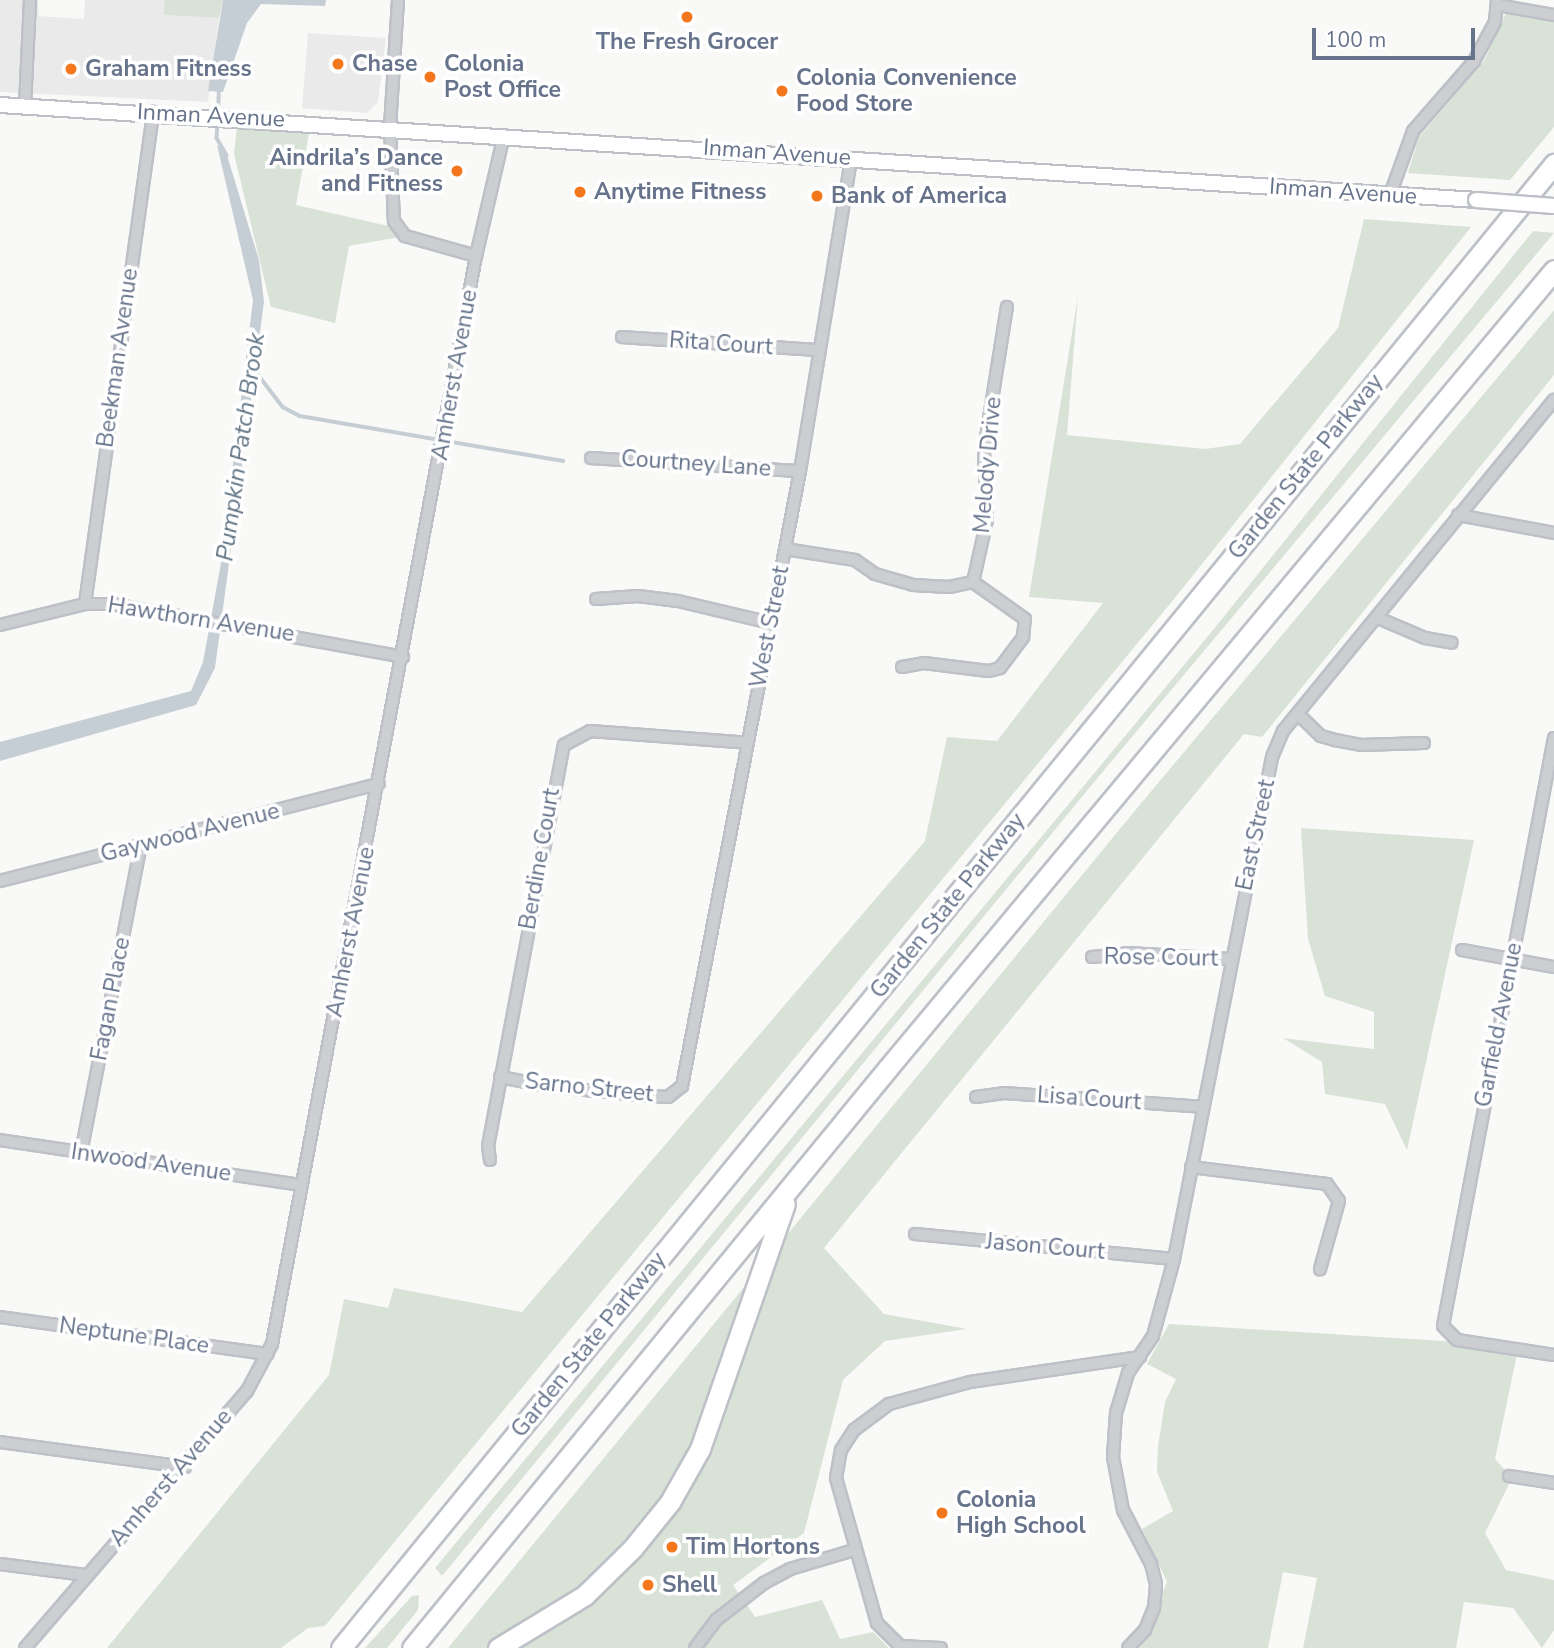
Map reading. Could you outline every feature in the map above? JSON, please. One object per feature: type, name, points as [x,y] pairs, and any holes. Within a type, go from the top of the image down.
[{"type":"highway","name":"Garden State Parkway","points":[[341,1648],[1554,164]]},
{"type":"highway","points":[[412,1648],[1554,270]]},
{"type":"highway","points":[[498,1648],[585,1595],[632,1549],[670,1502],[700,1449],[789,1191]]},
{"type":"main road","name":"Inman Avenue","points":[[0,105],[197,114],[1554,206]]},
{"type":"street","points":[[25,106],[30,0]]},
{"type":"street","points":[[398,0],[390,127],[392,213],[397,228],[420,242],[476,256]]},
{"type":"street","points":[[1390,195],[1413,131],[1475,61],[1495,22],[1497,3],[1554,15]]},
{"type":"street","name":"Beekman Avenue","points":[[85,604],[153,113]]},
{"type":"street","name":"Amherst Avenue","points":[[25,1648],[85,1576],[185,1467],[247,1391],[267,1354],[379,784],[476,256],[504,135]]},
{"type":"street","name":"West Street","points":[[677,1093],[685,1076],[800,471],[851,158]]},
{"type":"street","name":"Melody Drive","points":[[973,582],[987,520],[984,450],[1007,307]]},
{"type":"street","name":"Rita Court","points":[[622,337],[820,350]]},
{"type":"street","name":"East Street","points":[[1128,1648],[1145,1630],[1154,1608],[1156,1584],[1151,1564],[1123,1510],[1113,1457],[1121,1392],[1153,1336],[1174,1259],[1230,959],[1272,757],[1283,731],[1554,400]]},
{"type":"street","name":"Courtney Lane","points":[[591,458],[800,471]]},
{"type":"street","points":[[1458,515],[1554,533]]},
{"type":"street","points":[[785,549],[855,560],[875,574],[913,585],[973,582],[1025,619],[1023,638],[1000,668],[989,671],[924,663],[902,667]]},
{"type":"street","points":[[596,599],[638,596],[678,601],[771,623]]},
{"type":"street","name":"Hawthorn Avenue","points":[[0,625],[85,604],[197,616],[403,657]]},
{"type":"street","points":[[1378,618],[1425,638],[1452,643]]},
{"type":"street","points":[[1298,714],[1321,736],[1335,740],[1361,745],[1424,743]]},
{"type":"street","name":"Berdine Court","points":[[490,1160],[488,1146],[500,1077],[564,745],[590,731],[748,743]]},
{"type":"street","name":"Garfield Avenue","points":[[1554,738],[1445,1313],[1444,1330],[1457,1340],[1554,1354]]},
{"type":"street","name":"Gaywood Avenue","points":[[0,881],[379,784]]},
{"type":"street","name":"Fagan Place","points":[[81,1153],[141,845]]},
{"type":"street","points":[[1462,950],[1554,967]]},
{"type":"street","name":"Rose Court","points":[[1092,957],[1128,953],[1230,959]]},
{"type":"street","name":"Sarno Street","points":[[500,1077],[594,1092],[668,1097],[677,1093]]},
{"type":"street","name":"Lisa Court","points":[[976,1097],[1004,1093],[1202,1107]]},
{"type":"street","name":"Inwood Avenue","points":[[0,1140],[302,1185]]},
{"type":"street","points":[[1191,1167],[1327,1184],[1339,1201],[1320,1269]]},
{"type":"street","name":"Jason Court","points":[[915,1234],[1174,1259]]},
{"type":"street","name":"Neptune Place","points":[[0,1317],[267,1354]]},
{"type":"street","points":[[941,1648],[900,1646],[877,1623],[854,1550],[836,1478],[841,1450],[867,1418],[889,1404],[970,1382],[1140,1357]]},
{"type":"street","points":[[0,1442],[185,1467]]},
{"type":"street","points":[[1509,1476],[1554,1483]]},
{"type":"street","points":[[695,1648],[716,1620],[764,1583],[790,1569],[854,1550]]},
{"type":"street","points":[[0,1564],[85,1576]]},
{"type":"shaded area","points":[[0,0],[38,0],[39,16],[84,19],[85,0],[165,0],[165,15],[219,18],[208,102],[0,92]]},
{"type":"shaded area","points":[[165,0],[223,0],[219,18],[164,15]]},
{"type":"shaded area","points":[[1507,11],[1554,16],[1554,127],[1510,180],[1408,173],[1419,137],[1484,61]]},
{"type":"shaded area","points":[[308,33],[386,38],[378,102],[367,113],[302,108]]},
{"type":"shaded area","points":[[238,117],[311,122],[296,205],[397,228],[405,236],[349,246],[335,323],[271,307],[234,154]]},
{"type":"shaded area","points":[[1364,219],[1471,227],[1174,599],[325,1626],[308,1628],[281,1648],[107,1648],[329,1375],[344,1299],[388,1308],[394,1288],[522,1312],[925,841],[947,737],[997,741],[1103,603],[1029,597],[1078,296],[1067,435],[1205,449],[1240,444],[1338,328]]},
{"type":"shaded area","points":[[1533,231],[1554,233],[1095,781],[442,1576],[435,1568],[1213,630]]},
{"type":"shaded area","points":[[1554,310],[1554,375],[1262,737],[1244,734],[824,1248],[884,1314],[967,1329],[885,1341],[843,1380],[804,1533],[733,1585],[755,1617],[822,1600],[840,1639],[873,1632],[889,1648],[448,1648],[1133,813]]},
{"type":"shaded area","points":[[1301,828],[1474,840],[1407,1150],[1385,1104],[1325,1094],[1322,1062],[1283,1038],[1374,1049],[1374,1012],[1325,996],[1308,939]]},
{"type":"shaded area","points":[[1169,1324],[1492,1344],[1518,1350],[1495,1459],[1512,1478],[1485,1533],[1506,1570],[1554,1580],[1554,1630],[1542,1648],[1513,1608],[1464,1602],[1456,1648],[1303,1648],[1317,1578],[1283,1572],[1268,1648],[1140,1648],[1167,1582],[1142,1529],[1173,1511],[1157,1472],[1165,1402],[1176,1379],[1147,1364]]},
{"type":"shaded area","points":[[419,1595],[418,1610],[387,1648],[365,1648],[412,1596]]},
{"type":"water","points":[[223,0],[326,0],[325,6],[261,4],[247,23],[223,92],[208,91]]},
{"type":"water","points":[[217,145],[226,152],[259,260],[264,302],[215,668],[196,705],[0,761],[0,742],[191,691],[203,662],[221,563],[253,300]]},
{"type":"waterway","name":"Pumpkin Patch Brook","points":[[218,116],[219,89]]},
{"type":"waterway","name":"Pumpkin Patch Brook","points":[[218,124],[217,138],[227,155]]},
{"type":"waterway","points":[[254,369],[283,407],[300,416],[563,461]]},
{"type":"place","name":"The Fresh Grocer","points":[[687,17]]},
{"type":"place","name":"Chase","points":[[338,64]]},
{"type":"place","name":"Graham Fitness","points":[[71,69]]},
{"type":"place","name":"Colonia Post Office","points":[[430,77]]},
{"type":"place","name":"Colonia Convenience Food Store","points":[[782,91]]},
{"type":"place","name":"Aindrila’s Dance and Fitness","points":[[457,171]]},
{"type":"place","name":"Anytime Fitness","points":[[580,192]]},
{"type":"place","name":"Bank of America","points":[[817,196]]},
{"type":"place","name":"Colonia High School","points":[[942,1513]]},
{"type":"place","name":"Tim Hortons","points":[[672,1547]]},
{"type":"place","name":"Shell","points":[[648,1585]]}]
